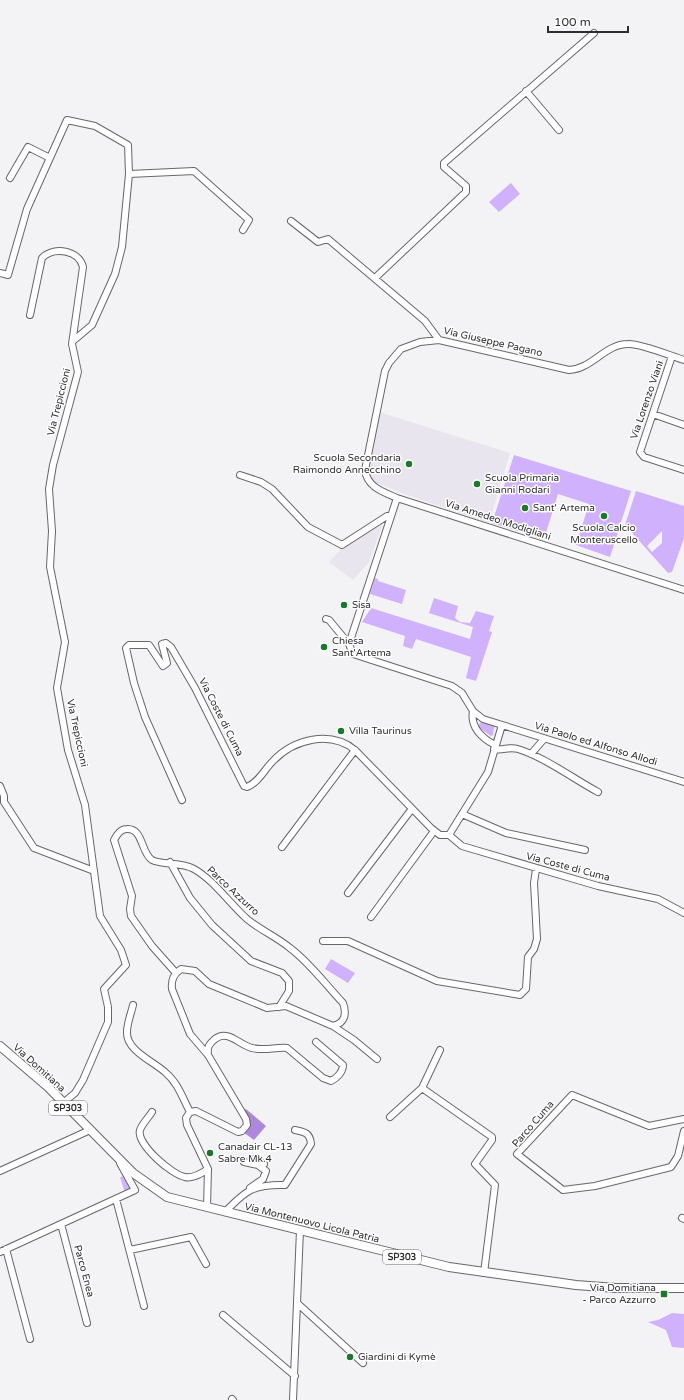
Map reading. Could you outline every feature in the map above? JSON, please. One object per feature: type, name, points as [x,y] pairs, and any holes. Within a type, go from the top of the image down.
[{"type":"main road","name":"Via Domitiana","points":[[0,1046],[64,1103],[133,1173]]},
{"type":"main road","name":"Via Montenuovo Licola Patria","points":[[133,1173],[167,1197],[413,1259],[484,1273],[569,1284],[616,1288],[684,1288]]},
{"type":"street","points":[[375,278],[466,192],[466,186],[444,167],[444,163],[594,33]]},
{"type":"street","points":[[526,91],[559,130]]},
{"type":"street","points":[[0,273],[8,275],[27,209],[67,120],[95,126],[128,145],[129,174],[122,247],[114,274],[92,325],[73,340]]},
{"type":"street","points":[[10,178],[28,147],[50,158]]},
{"type":"street","points":[[129,174],[194,170],[249,220],[243,230]]},
{"type":"street","points":[[291,221],[318,242],[328,239],[425,321],[439,340]]},
{"type":"street","name":"Via Trepiccioni","points":[[30,315],[42,258],[46,254],[68,251],[72,253],[80,260],[83,267],[73,340],[78,372],[49,489],[52,530],[50,567],[65,642],[57,688],[68,750],[85,805],[100,916],[122,950],[126,960],[126,965],[104,989],[108,1007],[108,1022],[86,1075],[75,1093],[64,1103]]},
{"type":"street","name":"Via Giuseppe Pagano","points":[[397,498],[379,490],[367,480],[364,470],[385,371],[389,363],[401,348],[420,342],[439,340],[569,370],[582,368],[615,347],[627,344],[684,360]]},
{"type":"street","name":"Via Lorenzo Viani","points":[[672,356],[641,450],[641,454],[644,457],[684,470]]},
{"type":"street","points":[[653,414],[684,425]]},
{"type":"street","points":[[240,475],[261,482],[272,489],[308,527],[342,545],[387,516],[391,516]]},
{"type":"street","points":[[349,644],[397,498]]},
{"type":"street","name":"Via Amedeo Modigliani","points":[[397,498],[684,590]]},
{"type":"street","name":"Via Paolo ed Alfonso Allodi","points":[[326,619],[329,620],[349,644],[351,651],[355,655],[458,689],[473,711],[483,719],[684,782]]},
{"type":"street","name":"Via Coste di Cuma","points":[[182,800],[145,717],[134,683],[126,648],[129,645],[149,645],[164,666],[167,663],[162,644],[166,643],[171,647],[195,688],[244,786],[247,787],[254,784],[273,761],[296,744],[323,739],[334,740],[344,743],[354,750],[411,810],[434,831],[440,834],[449,835],[462,846],[598,886],[658,899],[684,913]]},
{"type":"street","name":"Via Paolo ed Alfonso Allodi","points":[[473,711],[474,726]]},
{"type":"street","points":[[483,719],[477,721],[474,726],[478,733],[500,751],[509,747],[517,748],[531,754],[598,792]]},
{"type":"street","points":[[449,835],[488,772],[494,747],[505,726]]},
{"type":"street","points":[[531,754],[544,739]]},
{"type":"street","points":[[282,847],[354,750]]},
{"type":"street","points":[[0,786],[4,796],[4,802],[34,848],[94,871]]},
{"type":"street","points":[[348,893],[411,810]]},
{"type":"street","name":"Via Coste di Cuma","points":[[462,814],[506,834],[585,850]]},
{"type":"street","name":"Parco Azzurro","points":[[176,973],[152,946],[132,916],[130,909],[132,896],[114,840],[124,829],[136,831],[150,858],[154,861],[170,862],[193,868],[208,879],[248,919],[291,948],[344,1003],[346,1011],[345,1017],[339,1024],[333,1026]]},
{"type":"street","points":[[370,917],[434,831]]},
{"type":"street","points":[[170,862],[190,898],[212,925],[251,960],[282,973],[289,981],[289,991],[279,1007]]},
{"type":"street","points":[[323,941],[348,941],[437,981],[520,995],[526,989],[528,957],[534,949],[537,939],[534,883],[536,869]]},
{"type":"street","points":[[207,1207],[208,1169],[187,1125],[186,1118],[190,1112],[196,1111],[238,1132],[242,1131],[248,1125],[246,1119],[208,1055],[190,1034],[172,989],[171,982],[176,973],[181,969],[195,971],[209,984],[267,1008],[286,1006],[333,1026],[354,1040],[377,1059]]},
{"type":"street","points":[[133,1005],[127,1033],[129,1042],[135,1049],[166,1072],[174,1081],[190,1112]]},
{"type":"street","points":[[208,1055],[207,1048],[211,1042],[219,1036],[227,1036],[254,1049],[287,1048],[323,1078],[331,1081],[343,1070],[344,1065],[316,1042]]},
{"type":"street","points":[[390,1117],[422,1088],[440,1050]]},
{"type":"street","points":[[422,1088],[492,1137],[492,1140],[475,1164],[494,1185],[484,1273]]},
{"type":"street","name":"Parco Cuma","points":[[684,1119],[648,1126],[572,1095],[517,1154],[562,1190],[579,1190],[671,1167],[678,1156],[684,1131]]},
{"type":"street","points":[[152,1112],[140,1130],[140,1137],[154,1156],[168,1169],[186,1177],[198,1175],[208,1169]]},
{"type":"street","points":[[0,1171],[90,1130]]},
{"type":"street","points":[[225,1212],[237,1199],[247,1192],[264,1184],[285,1185],[311,1144],[310,1137],[306,1132],[294,1130]]},
{"type":"street","points":[[30,1339],[3,1250],[135,1190],[117,1156]]},
{"type":"street","points":[[255,1159],[266,1164],[269,1170],[270,1176],[264,1184]]},
{"type":"street","points":[[244,1162],[258,1165],[266,1172],[263,1179],[254,1184],[247,1192]]},
{"type":"street","points":[[116,1199],[144,1306]]},
{"type":"street","name":"Parco Enea","points":[[61,1224],[87,1323]]},
{"type":"street","points":[[293,1400],[300,1230]]},
{"type":"street","points":[[130,1250],[190,1237],[206,1264]]},
{"type":"street","points":[[297,1303],[363,1364]]},
{"type":"street","points":[[223,1315],[295,1376]]},
{"type":"shaded area","points":[[511,183],[520,194],[499,212],[489,202]]},
{"type":"shaded area","points":[[379,412],[510,453],[489,523],[399,492],[376,483],[370,478],[366,471]]},
{"type":"shaded area","points":[[514,455],[631,491],[610,557],[576,545],[589,504],[558,494],[544,539],[492,523]]},
{"type":"shaded area","points":[[636,491],[684,506],[684,538],[672,572],[668,573],[625,525]],"holes":[[[662,531],[662,543],[652,552],[647,546]]]},
{"type":"shaded area","points":[[381,522],[383,523],[369,562],[353,580],[329,562],[341,549]]},
{"type":"shaded area","points":[[375,578],[378,579],[378,581],[406,590],[402,604],[370,594]]},
{"type":"shaded area","points":[[434,598],[458,606],[455,618],[460,622],[470,623],[476,611],[494,616],[489,631],[492,632],[476,681],[466,678],[471,657],[416,639],[412,649],[403,646],[405,636],[362,622],[371,608],[470,639],[473,627],[429,613]]},
{"type":"shaded area","points":[[482,722],[494,726],[493,735],[491,736],[479,728],[479,724]]},
{"type":"shaded area","points":[[331,959],[355,973],[348,983],[325,969]]},
{"type":"shaded area","points":[[246,1109],[266,1126],[254,1140],[243,1132],[250,1125],[250,1120],[244,1110]]},
{"type":"shaded area","points":[[124,1176],[131,1188],[125,1193],[120,1177]]},
{"type":"shaded area","points":[[672,1313],[684,1314],[684,1348],[672,1347],[666,1330],[648,1322],[658,1320]]},
{"type":"place","name":"Scuola Secondaria Raimondo Annecchino","points":[[409,464]]},
{"type":"place","name":"Scuola Primaria Gianni Rodari","points":[[477,484]]},
{"type":"place","name":"Sant' Artema","points":[[525,508]]},
{"type":"place","name":"Scuola Calcio Monteruscello","points":[[604,516]]},
{"type":"place","name":"Sisa","points":[[344,605]]},
{"type":"place","name":"Chiesa Sant'Artema","points":[[324,647]]},
{"type":"place","name":"Villa Taurinus","points":[[341,731]]},
{"type":"place","name":"Canadair CL-13 Sabre Mk.4","points":[[210,1153]]},
{"type":"place","name":"Via Domitiana - Parco Azzurro","points":[[664,1294]]},
{"type":"place","name":"Giardini di Kymè","points":[[350,1357]]}]
